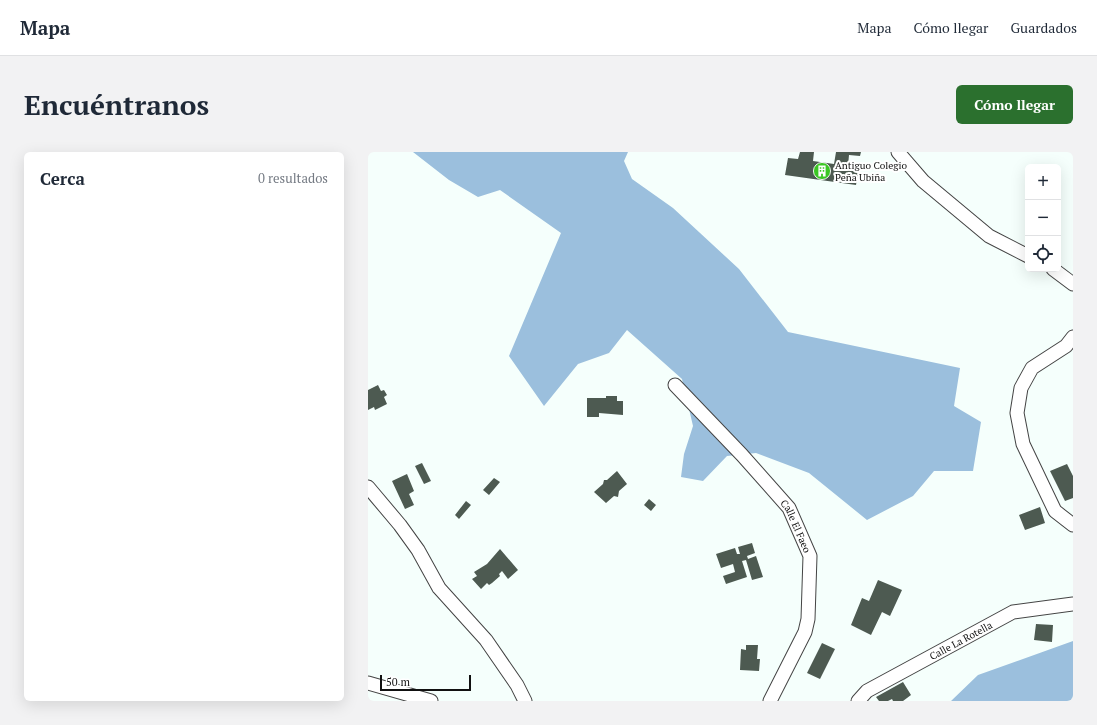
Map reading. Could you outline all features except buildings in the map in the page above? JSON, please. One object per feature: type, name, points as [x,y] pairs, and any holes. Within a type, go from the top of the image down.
[{"type":"street","points":[[898,152],[923,181],[988,236],[1025,254]]},
{"type":"street","points":[[1057,272],[1073,284]]},
{"type":"street","points":[[1072,523],[1055,511],[1023,444],[1017,413],[1021,388],[1032,368],[1066,346],[1073,337]]},
{"type":"street","name":"Calle El Faeo","points":[[675,385],[789,508],[810,556],[808,619],[805,632],[770,701]]},
{"type":"street","points":[[368,487],[400,524],[418,550],[439,588],[486,640],[517,685],[525,701]]},
{"type":"street","name":"Calle La Rotella","points":[[858,701],[867,691],[1013,612],[1073,604]]},
{"type":"street","points":[[368,683],[431,701]]},
{"type":"shaded area","points":[[413,152],[628,152],[624,161],[632,179],[673,208],[739,269],[788,332],[960,368],[954,406],[981,422],[973,471],[934,471],[913,496],[867,520],[809,473],[756,453],[727,456],[703,481],[681,477],[684,454],[693,426],[682,379],[627,330],[609,353],[578,364],[544,406],[509,356],[561,233],[500,190],[478,197],[449,180]]},
{"type":"shaded area","points":[[1073,641],[1073,701],[951,701],[978,675]]},
{"type":"place","name":"Antiguo Colegio Peña Ubiña","points":[[822,171]]}]
